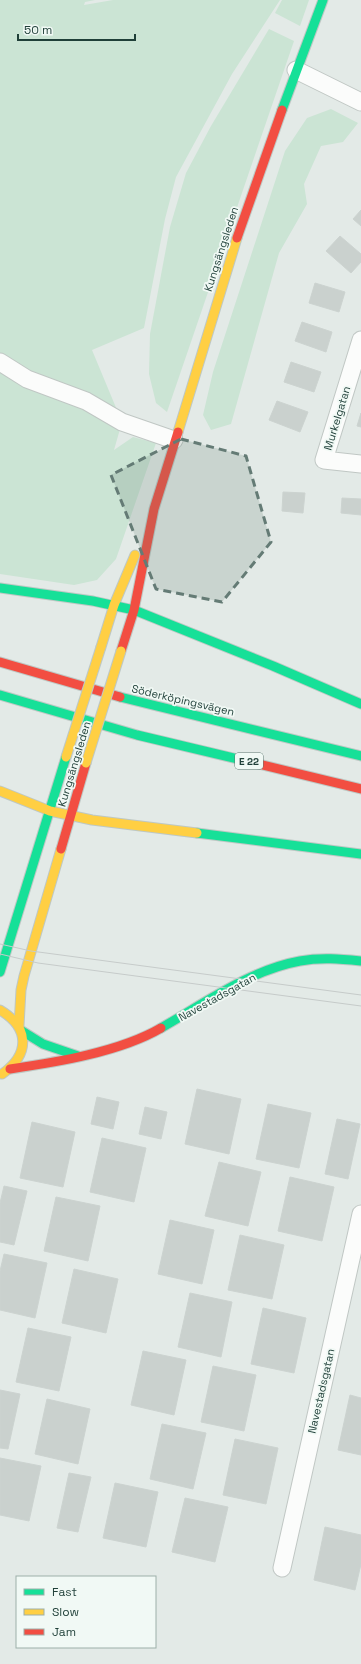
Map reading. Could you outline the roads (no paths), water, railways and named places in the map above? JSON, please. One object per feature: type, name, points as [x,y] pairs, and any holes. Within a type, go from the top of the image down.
[{"type":"main road","name":"Kungsängsleden","points":[[3,1073],[21,1055],[23,1046],[21,1029],[21,990],[24,976],[70,815],[134,610],[154,509],[174,440],[236,240],[296,70],[323,0]]},
{"type":"main road","name":"Kungsängsleden","points":[[0,972],[114,605],[154,509]]},
{"type":"main road","points":[[0,588],[114,605],[134,610],[259,660],[361,704]]},
{"type":"main road","name":"Söderköpingsvägen","points":[[0,662],[142,703],[361,756]]},
{"type":"main road","name":"E 22","points":[[0,695],[137,735],[361,789]]},
{"type":"main road","points":[[0,791],[50,811],[92,820],[361,854]]},
{"type":"main road","name":"Navestadsgatan","points":[[3,1073],[110,1049],[146,1037],[245,980],[264,972],[300,961],[335,958],[361,961]]},
{"type":"main road","points":[[0,1010],[8,1014],[21,1029],[43,1044],[78,1056]]},
{"type":"street","points":[[296,70],[361,102]]},
{"type":"street","name":"Murkelgatan","points":[[361,340],[324,460],[361,464]]},
{"type":"street","points":[[0,362],[27,379],[86,401],[122,422],[174,440]]},
{"type":"street","name":"Navestadsgatan","points":[[282,1568],[361,1214]]},
{"type":"tram line","points":[[0,944],[31,951],[361,995]]},
{"type":"tram line","points":[[0,954],[38,963],[361,1006]]}]
